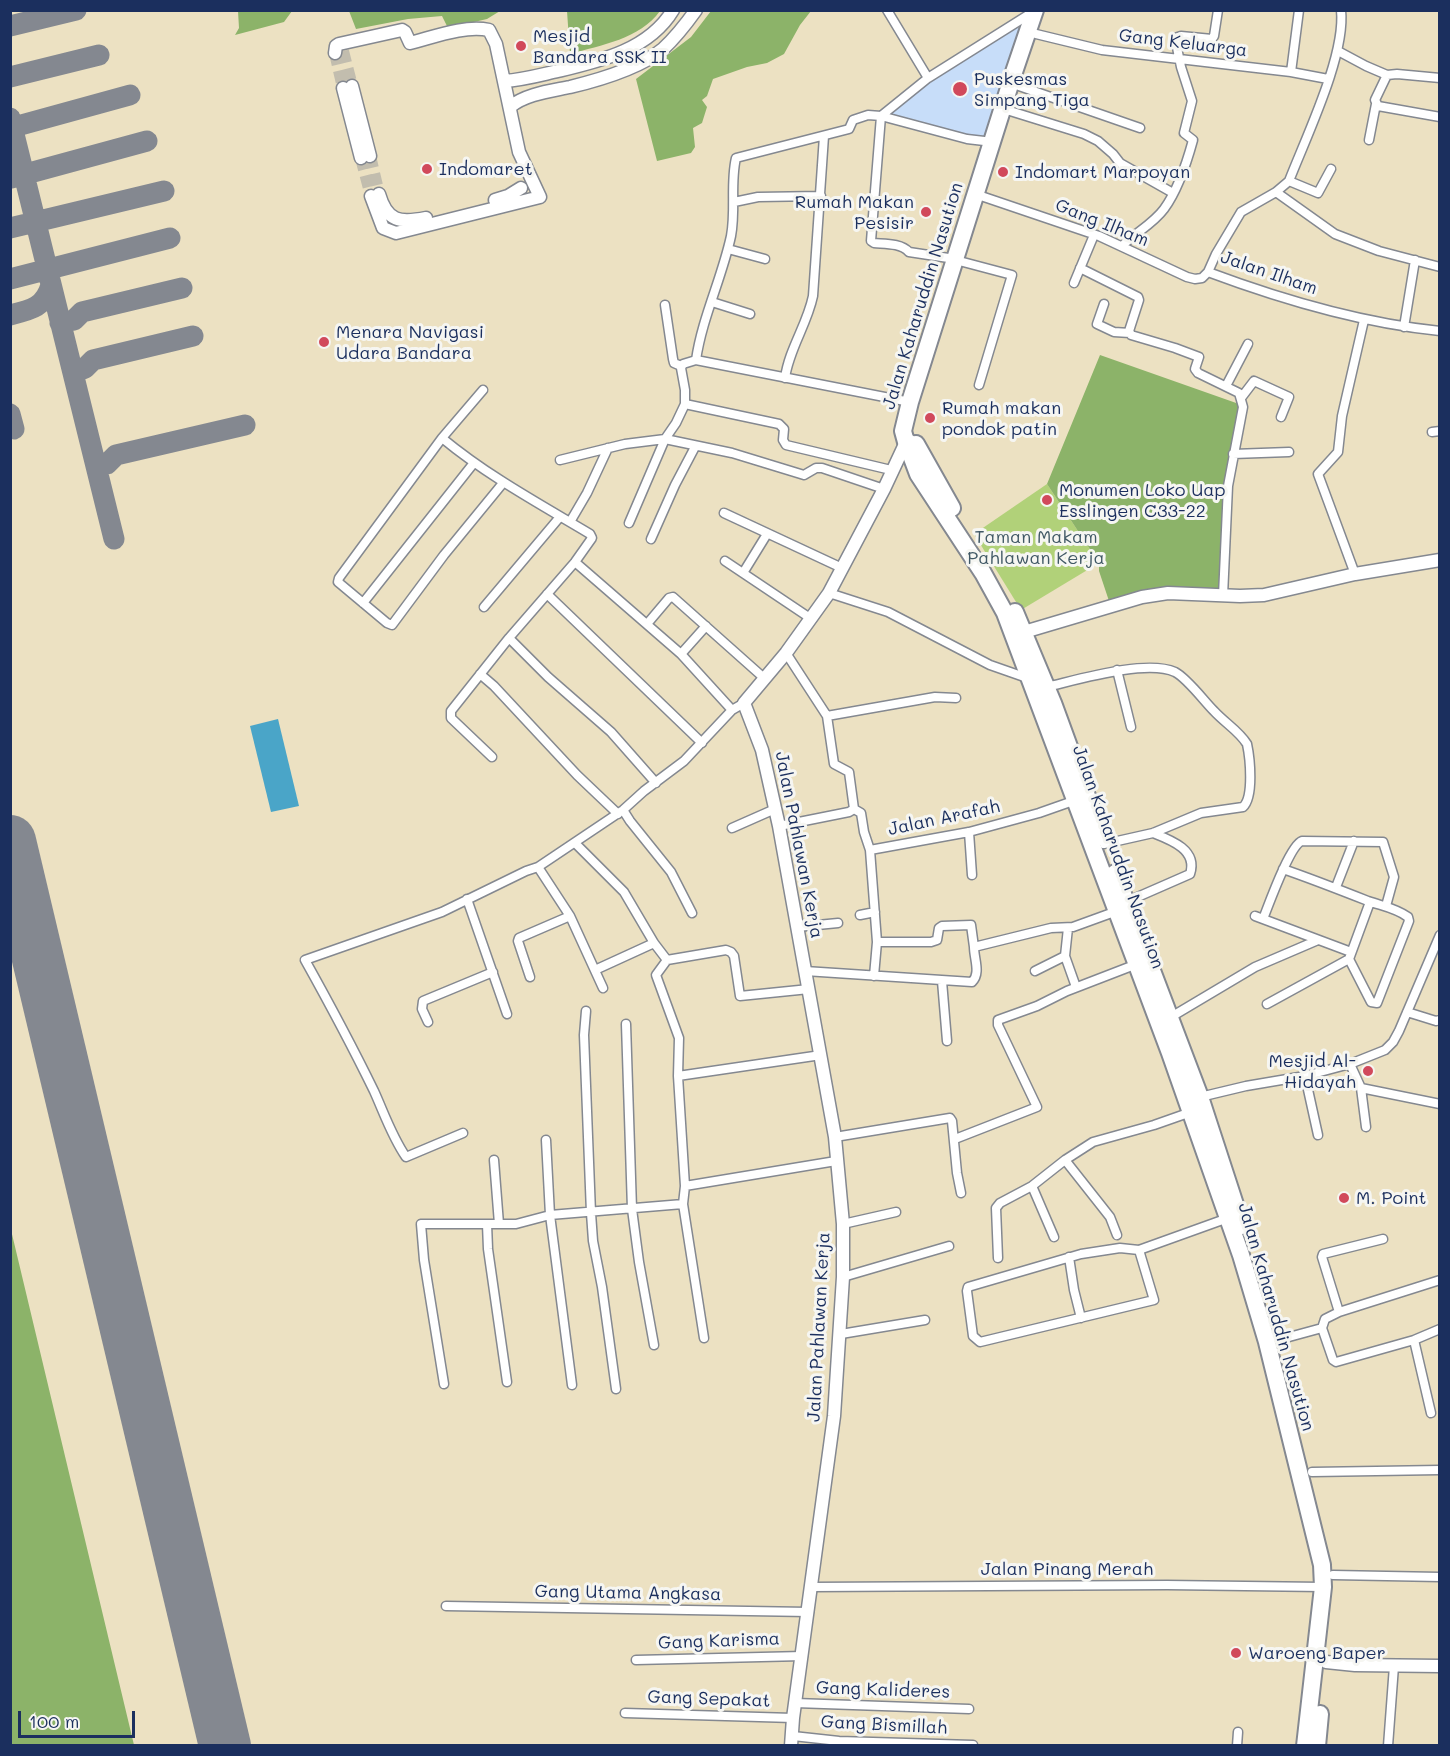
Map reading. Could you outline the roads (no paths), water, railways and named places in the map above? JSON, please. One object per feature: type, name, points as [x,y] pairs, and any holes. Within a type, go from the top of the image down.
[{"type":"highway","name":"Jalan Kaharuddin Nasution","points":[[910,440],[959,261],[995,142],[1010,111],[1036,34],[1039,11]]},
{"type":"highway","name":"Jalan Kaharuddin Nasution","points":[[1039,11],[1014,72],[981,196],[904,421],[918,474],[984,573],[1005,614],[1038,683],[1104,844],[1137,964],[1228,1218],[1278,1340],[1331,1557],[1305,1746]]},
{"type":"highway","name":"Jalan Kaharuddin Nasution","points":[[910,440],[920,452],[944,495],[1001,584],[1024,632],[1038,683]]},
{"type":"highway","name":"Jalan Kaharuddin Nasution","points":[[1054,724],[1076,800],[1171,1017],[1200,1097],[1253,1279],[1332,1599],[1317,1746]]},
{"type":"street","points":[[504,81],[527,79],[594,62],[627,50],[650,36],[667,21],[673,10]]},
{"type":"street","points":[[510,107],[526,98],[612,75],[637,64],[661,50],[681,31],[696,10]]},
{"type":"street","points":[[887,10],[928,78]]},
{"type":"street","points":[[1122,246],[1164,208],[1173,193],[1193,140],[1184,133],[1191,101],[1175,37],[1212,39],[1218,10]]},
{"type":"street","points":[[1291,72],[1299,10]]},
{"type":"street","name":"Jalan Ilham","points":[[1341,10],[1338,51],[1289,181],[1276,192],[1241,212],[1208,272],[1270,294],[1364,320],[1440,331]]},
{"type":"street","points":[[979,385],[1012,275],[959,261],[909,252],[900,246],[872,243],[871,227],[881,116],[928,78],[1039,11]]},
{"type":"street","points":[[340,49],[402,30],[410,43],[454,32],[489,30],[496,44],[519,152],[540,197],[396,233],[388,232],[383,228],[375,195],[389,216],[407,221],[495,200],[508,196],[521,188]]},
{"type":"street","name":"Gang Keluarga","points":[[1036,34],[1102,50],[1291,72],[1328,79]]},
{"type":"street","points":[[1338,51],[1387,75],[1440,78]]},
{"type":"street","points":[[1369,140],[1375,99],[1387,75]]},
{"type":"street","points":[[1019,86],[1140,128]]},
{"type":"street","points":[[347,87],[365,157]]},
{"type":"street","points":[[1376,104],[1440,117]]},
{"type":"street","points":[[1010,111],[1084,134],[1098,141],[1120,163],[1173,193]]},
{"type":"street","points":[[696,360],[700,333],[712,302],[732,233],[736,158],[849,129],[853,120],[868,115],[881,116],[967,139],[995,142]]},
{"type":"street","points":[[785,378],[788,360],[809,315],[813,296],[824,136]]},
{"type":"street","points":[[1289,181],[1318,193],[1331,169]]},
{"type":"street","points":[[512,204],[528,172]]},
{"type":"street","points":[[1276,192],[1335,234],[1379,250],[1440,267]]},
{"type":"street","points":[[734,202],[758,197],[821,196]]},
{"type":"street","name":"Gang Ilham","points":[[981,196],[1122,246],[1187,277],[1199,279],[1208,272]]},
{"type":"street","points":[[1074,283],[1094,235]]},
{"type":"street","points":[[728,249],[765,259]]},
{"type":"street","points":[[1404,327],[1415,260]]},
{"type":"street","points":[[1080,268],[1138,297],[1130,333]]},
{"type":"street","points":[[712,302],[750,314]]},
{"type":"street","points":[[1104,304],[1097,324],[1114,332],[1130,333],[1199,357],[1195,369],[1198,372],[1239,393],[1242,398],[1243,406],[1227,486],[1223,596]]},
{"type":"street","points":[[629,523],[665,439],[685,404],[681,366],[673,361],[665,305]]},
{"type":"street","points":[[1355,574],[1318,474],[1338,452],[1342,416],[1364,320]]},
{"type":"street","points":[[1226,386],[1248,344]]},
{"type":"street","points":[[681,366],[696,360],[910,402]]},
{"type":"street","points":[[1242,398],[1254,381],[1289,397],[1281,417]]},
{"type":"street","points":[[483,390],[442,438],[339,578],[340,584],[392,625],[444,555],[503,483]]},
{"type":"street","points":[[685,404],[779,424],[784,429],[783,440],[786,445],[891,470]]},
{"type":"street","points":[[442,438],[473,464],[590,534],[592,538],[508,638],[451,711],[450,715],[492,757]]},
{"type":"street","points":[[560,460],[608,448],[665,439],[732,453],[806,475],[819,467],[884,489]]},
{"type":"street","points":[[463,1133],[406,1157],[398,1145],[345,1032],[305,960],[442,912],[538,867],[620,812],[656,783],[702,743],[738,707],[786,653],[829,593],[884,489],[891,470],[910,440]]},
{"type":"street","points":[[651,539],[695,447]]},
{"type":"street","points":[[570,522],[587,494],[608,448]]},
{"type":"street","points":[[1233,454],[1289,452]]},
{"type":"street","points":[[363,603],[473,464]]},
{"type":"street","points":[[724,513],[842,568]]},
{"type":"street","points":[[484,607],[560,518]]},
{"type":"street","points":[[743,573],[766,534]]},
{"type":"street","points":[[1024,632],[1142,597],[1168,593],[1223,596],[1264,595],[1355,574],[1440,560]]},
{"type":"street","points":[[725,561],[810,618]]},
{"type":"street","points":[[574,562],[681,654],[738,707]]},
{"type":"street","points":[[829,593],[888,612],[990,664],[1038,683],[1130,668],[1165,669],[1175,672],[1247,744],[1250,795],[1246,805],[1201,813],[1153,833],[1104,844]]},
{"type":"street","points":[[547,594],[702,743]]},
{"type":"street","points":[[647,624],[672,597],[764,678]]},
{"type":"street","points":[[681,654],[706,626]]},
{"type":"street","points":[[508,638],[580,707],[611,732],[656,783]]},
{"type":"street","points":[[786,653],[827,716],[834,764],[849,772],[854,809]]},
{"type":"street","points":[[1117,670],[1131,727]]},
{"type":"street","points":[[480,674],[577,775],[630,821],[671,872],[692,913]]},
{"type":"street","points":[[827,716],[935,697],[956,698]]},
{"type":"street","name":"Jalan Pahlawan Kerja","points":[[738,707],[762,750],[779,826],[835,1137],[843,1224],[841,1334],[834,1416],[793,1718],[792,1741]]},
{"type":"street","name":"Jalan Arafah","points":[[874,976],[877,942],[870,850],[969,832],[1040,813],[1076,800]]},
{"type":"street","points":[[732,828],[775,809]]},
{"type":"street","points":[[779,826],[849,812],[854,809]]},
{"type":"street","points":[[854,809],[861,813],[870,850]]},
{"type":"street","points":[[969,832],[972,875]]},
{"type":"street","points":[[974,947],[1051,928],[1068,928],[1122,907],[1190,874],[1192,868],[1188,853],[1174,841],[1153,833]]},
{"type":"street","points":[[1283,869],[1406,915],[1409,921],[1377,1003],[1371,1002],[1350,956],[1318,940],[1259,918],[1283,869],[1299,841],[1379,841],[1384,843],[1394,878],[1386,906]]},
{"type":"street","points":[[1336,887],[1354,841]]},
{"type":"street","points":[[575,843],[624,892],[654,943],[667,960]]},
{"type":"street","points":[[538,867],[570,916],[603,988]]},
{"type":"street","points":[[467,899],[507,1014]]},
{"type":"street","points":[[1267,1004],[1350,956],[1370,902]]},
{"type":"street","points":[[860,915],[875,912]]},
{"type":"street","points":[[530,977],[519,938],[570,916]]},
{"type":"street","points":[[797,927],[838,923]]},
{"type":"street","points":[[805,971],[942,981],[972,982],[974,980],[977,970],[971,925],[942,926],[939,928],[937,940],[931,942],[877,942]]},
{"type":"street","points":[[1068,928],[1065,956],[1076,987]]},
{"type":"street","points":[[1200,1097],[1305,1076],[1350,1064],[1384,1050],[1396,1038],[1439,934]]},
{"type":"street","points":[[1171,1017],[1249,970],[1318,940]]},
{"type":"street","points":[[595,970],[654,943]]},
{"type":"street","points":[[704,1338],[683,1204],[685,1186],[678,1076],[678,1036],[656,975],[667,960],[726,950],[734,956],[740,996],[809,989]]},
{"type":"street","points":[[1035,971],[1065,956]]},
{"type":"street","points":[[955,1139],[1037,1107],[997,1022],[999,1019],[1037,1006],[1076,987],[1137,964]]},
{"type":"street","points":[[429,1022],[422,1009],[423,1001],[493,972]]},
{"type":"street","points":[[942,981],[947,1041]]},
{"type":"street","points":[[586,1011],[585,1076],[593,1241],[602,1287],[616,1389]]},
{"type":"street","points":[[1407,1012],[1436,1021],[1440,1020]]},
{"type":"street","points":[[626,1024],[632,1209],[654,1345]]},
{"type":"street","points":[[678,1076],[821,1055]]},
{"type":"street","points":[[1350,1064],[1361,1088],[1366,1126]]},
{"type":"street","points":[[1305,1076],[1317,1135]]},
{"type":"street","points":[[1361,1088],[1440,1104]]},
{"type":"street","points":[[998,1258],[996,1208],[1000,1203],[1032,1186],[1093,1142],[1191,1112]]},
{"type":"street","points":[[835,1137],[948,1118],[952,1121],[957,1173],[962,1193]]},
{"type":"street","points":[[546,1140],[550,1215],[572,1385]]},
{"type":"street","points":[[494,1160],[499,1224]]},
{"type":"street","points":[[1065,1160],[1110,1217],[1117,1236]]},
{"type":"street","points":[[685,1186],[836,1161]]},
{"type":"street","points":[[1032,1186],[1054,1237]]},
{"type":"street","points":[[444,1384],[420,1226],[424,1223],[524,1223],[550,1215],[683,1204]]},
{"type":"street","points":[[843,1224],[896,1212]]},
{"type":"street","points":[[1139,1250],[1154,1300],[980,1342],[973,1336],[968,1287],[1069,1257],[1120,1248],[1139,1250],[1228,1218]]},
{"type":"street","points":[[487,1224],[488,1249],[507,1382]]},
{"type":"street","points":[[1339,1312],[1323,1254],[1383,1239]]},
{"type":"street","points":[[843,1277],[949,1246]]},
{"type":"street","points":[[1069,1257],[1081,1318]]},
{"type":"street","points":[[1440,1280],[1339,1312],[1325,1318],[1322,1328],[1333,1360],[1336,1362],[1414,1340],[1440,1329]]},
{"type":"street","points":[[841,1334],[925,1320]]},
{"type":"street","points":[[1278,1340],[1322,1328]]},
{"type":"street","points":[[1414,1340],[1431,1413]]},
{"type":"street","points":[[1312,1472],[1440,1470]]},
{"type":"street","name":"Jalan Pinang Merah","points":[[811,1587],[1167,1584],[1440,1578]]},
{"type":"street","name":"Gang Utama Angkasa","points":[[446,1606],[809,1612]]},
{"type":"street","name":"Gang Karisma","points":[[636,1660],[803,1656]]},
{"type":"street","points":[[1326,1662],[1440,1666]]},
{"type":"street","points":[[1388,1746],[1394,1666]]},
{"type":"street","name":"Gang Kalideres","points":[[795,1703],[969,1709]]},
{"type":"street","name":"Gang Sepakat","points":[[625,1713],[793,1718]]},
{"type":"street","points":[[1237,1746],[1238,1732]]},
{"type":"street","name":"Gang Bismillah","points":[[792,1741],[973,1745]]},
{"type":"water","points":[[278,719],[299,806],[271,812],[250,726]]},
{"type":"tunnel","points":[[343,51],[352,86]]},
{"type":"tunnel","points":[[335,53],[343,88]]},
{"type":"tunnel","points":[[370,156],[379,194]]},
{"type":"tunnel","points":[[361,158],[371,196]]},
{"type":"place","name":"Mesjid Bandara SSK II","points":[[521,46]]},
{"type":"place","name":"Puskesmas Simpang Tiga","points":[[960,89]]},
{"type":"place","name":"Indomaret","points":[[427,169]]},
{"type":"place","name":"Indomart Marpoyan","points":[[1003,172]]},
{"type":"place","name":"Rumah Makan Pesisir","points":[[926,212]]},
{"type":"place","name":"Menara Navigasi Udara Bandara","points":[[324,342]]},
{"type":"place","name":"Rumah makan pondok patin","points":[[930,418]]},
{"type":"place","name":"Monumen Loko Uap Esslingen C33-22","points":[[1047,500]]},
{"type":"place","name":"Mesjid Al- Hidayah","points":[[1368,1071]]},
{"type":"place","name":"M. Point","points":[[1344,1198]]},
{"type":"place","name":"Waroeng Baper","points":[[1236,1653]]},
{"type":"park label","name":"Taman Makam Pahlawan Kerja","points":[[1036,547]]}]
